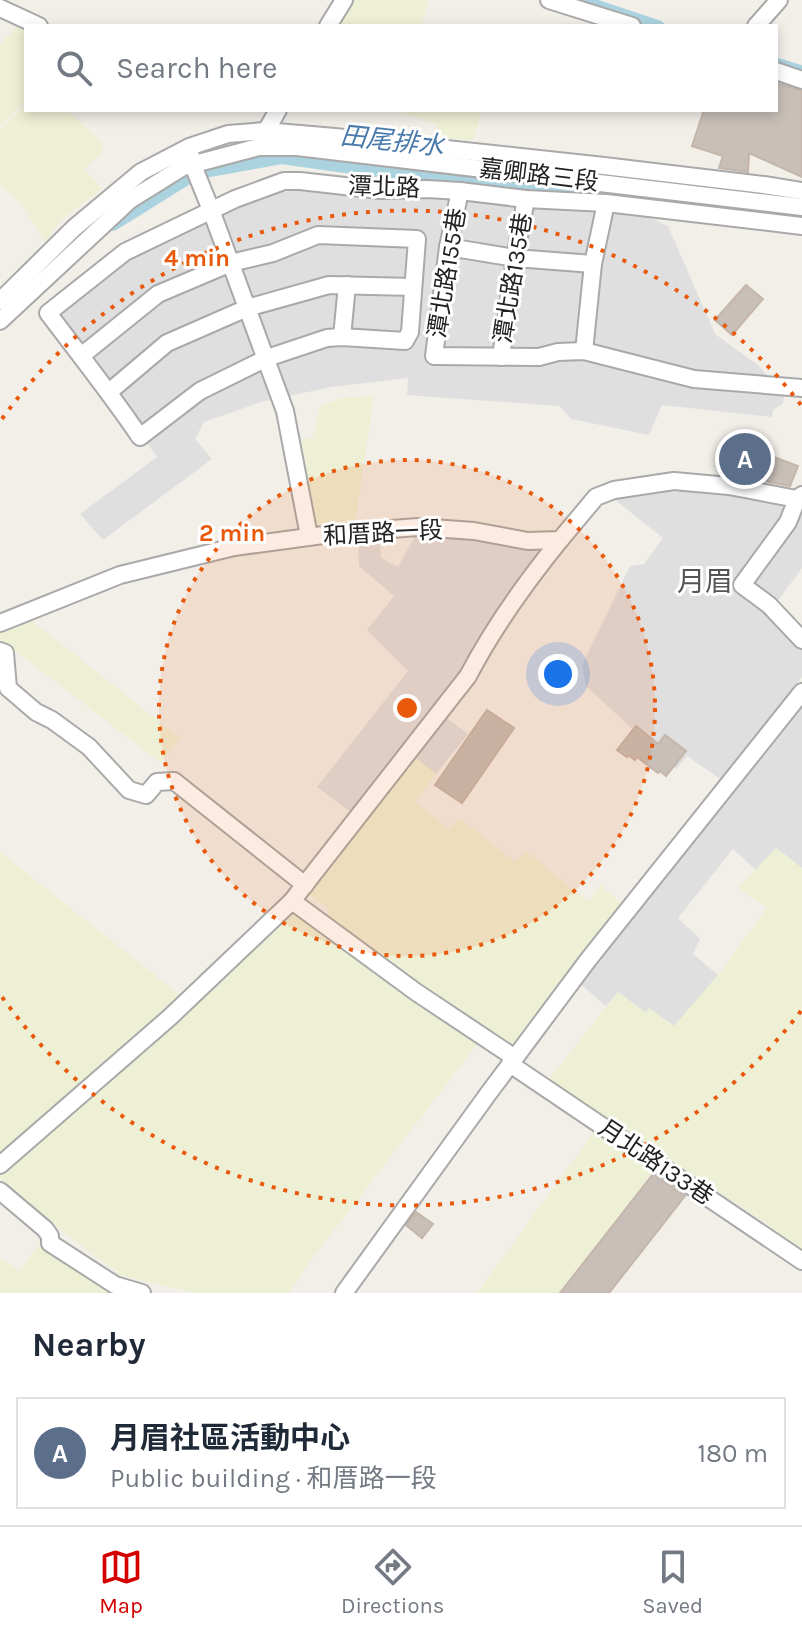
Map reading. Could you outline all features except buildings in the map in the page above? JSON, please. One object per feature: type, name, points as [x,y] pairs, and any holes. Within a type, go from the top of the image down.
[{"type":"street","points":[[329,24],[344,0]]},
{"type":"street","points":[[549,0],[626,24]]},
{"type":"street","points":[[758,24],[779,0]]},
{"type":"street","points":[[0,8],[35,24]]},
{"type":"street","points":[[778,72],[802,80]]},
{"type":"street","points":[[262,139],[277,112]]},
{"type":"street","name":"嘉卿路三段","points":[[0,301],[74,228],[141,172],[190,155],[262,139],[351,138],[802,191]]},
{"type":"street","name":"嘉卿路三段","points":[[262,139],[297,147],[802,207]]},
{"type":"street","points":[[190,155],[285,411],[309,536]]},
{"type":"street","name":"嘉卿路三段","points":[[0,321],[130,200],[183,167],[190,155]]},
{"type":"street","name":"潭北路","points":[[81,356],[48,313],[125,252],[235,199],[284,181],[380,190],[427,189],[606,203],[802,226]]},
{"type":"street","name":"潭北路155巷","points":[[460,191],[448,247],[434,356],[501,357]]},
{"type":"street","name":"潭北路135巷","points":[[501,357],[526,199]]},
{"type":"street","points":[[584,351],[593,264],[606,203]]},
{"type":"street","points":[[318,235],[417,239],[413,287],[410,332],[405,341],[327,338],[267,358],[200,391],[140,437],[81,356],[158,294],[231,263],[273,253],[318,235]]},
{"type":"street","points":[[448,247],[515,258],[593,264]]},
{"type":"street","points":[[109,392],[167,343],[247,308],[329,285],[413,287]]},
{"type":"street","points":[[342,337],[347,285]]},
{"type":"street","points":[[501,357],[539,357],[558,352],[584,351],[694,379],[802,388]]},
{"type":"street","points":[[0,1165],[169,1018],[292,901],[468,676],[482,650],[545,559],[596,497],[614,490],[674,481],[800,497],[788,522],[742,585],[769,605],[802,640]]},
{"type":"street","name":"和厝路一段","points":[[0,623],[120,575],[234,547],[309,536],[418,527],[474,531],[528,541],[560,540]]},
{"type":"street","points":[[0,651],[5,653],[7,660],[8,688],[36,712],[89,747],[129,790],[146,795],[157,782],[174,781],[305,885]]},
{"type":"street","points":[[344,1293],[588,960],[802,692]]},
{"type":"street","name":"月北路133巷","points":[[292,901],[513,1061],[802,1261]]},
{"type":"street","points":[[0,1191],[45,1229],[50,1243],[115,1285],[142,1293]]},
{"type":"shaded area","points":[[310,188],[452,193],[649,217],[668,226],[715,334],[759,366],[785,392],[783,403],[773,410],[772,417],[662,405],[649,435],[571,419],[559,406],[407,395],[408,378],[331,387],[261,402],[204,422],[195,439],[212,459],[103,540],[80,514],[157,457],[53,315],[121,258],[252,197]]},
{"type":"shaded area","points":[[707,490],[802,507],[802,568],[780,598],[767,609],[802,644],[802,677],[722,780],[687,756],[676,769],[586,686],[582,665],[630,566],[644,564],[663,538],[615,500],[619,494]]},
{"type":"shaded area","points":[[358,531],[379,531],[381,558],[398,567],[418,531],[548,544],[437,711],[468,734],[436,774],[404,749],[355,815],[317,787],[408,671],[367,630],[394,596],[359,566]]},
{"type":"shaded area","points":[[802,696],[802,868],[776,848],[756,870],[733,849],[678,918],[700,939],[693,954],[718,975],[674,1026],[649,1008],[646,1013],[618,992],[606,1006],[578,982]]},
{"type":"green space","points":[[350,0],[429,0],[422,24],[336,24]]},
{"type":"green space","points":[[22,22],[24,24],[24,103],[0,126],[0,44]]},
{"type":"green space","points":[[24,107],[24,112],[69,112],[104,144],[101,154],[84,169],[102,189],[63,218],[45,242],[21,203],[0,185],[0,130]]},
{"type":"green space","points":[[399,112],[481,112],[474,138],[469,141],[434,136],[437,124]]},
{"type":"green space","points":[[374,396],[355,524],[320,526],[301,439],[313,437],[320,407],[341,398]]},
{"type":"green space","points":[[26,616],[180,738],[161,763],[0,639],[0,629]]},
{"type":"green space","points":[[414,756],[436,774],[415,802],[450,830],[459,818],[514,861],[527,852],[585,899],[589,900],[601,885],[622,904],[513,1052],[327,917],[330,909],[307,893]]},
{"type":"green space","points":[[776,848],[802,868],[802,1255],[767,1224],[549,1079],[618,992],[646,1013],[649,1008],[674,1026],[718,975],[767,908],[738,888]]},
{"type":"green space","points":[[0,852],[180,995],[0,1158]]},
{"type":"green space","points":[[294,911],[478,1043],[289,1293],[194,1293],[120,1275],[57,1227],[0,1178],[0,1172]]},
{"type":"green space","points":[[596,1129],[655,1169],[562,1293],[477,1293]]},
{"type":"green space","points":[[44,1239],[128,1293],[0,1293],[0,1258],[19,1271]]},
{"type":"waterway","points":[[581,0],[653,24]]},
{"type":"waterway","points":[[778,64],[802,71]]},
{"type":"waterway","name":"田尾排水","points":[[112,222],[194,171],[282,155],[636,198],[775,211]]},
{"type":"place","name":"月眉社區活動中心","points":[[745,459]]},
{"type":"district","name":"月眉","points":[[705,581]]}]
